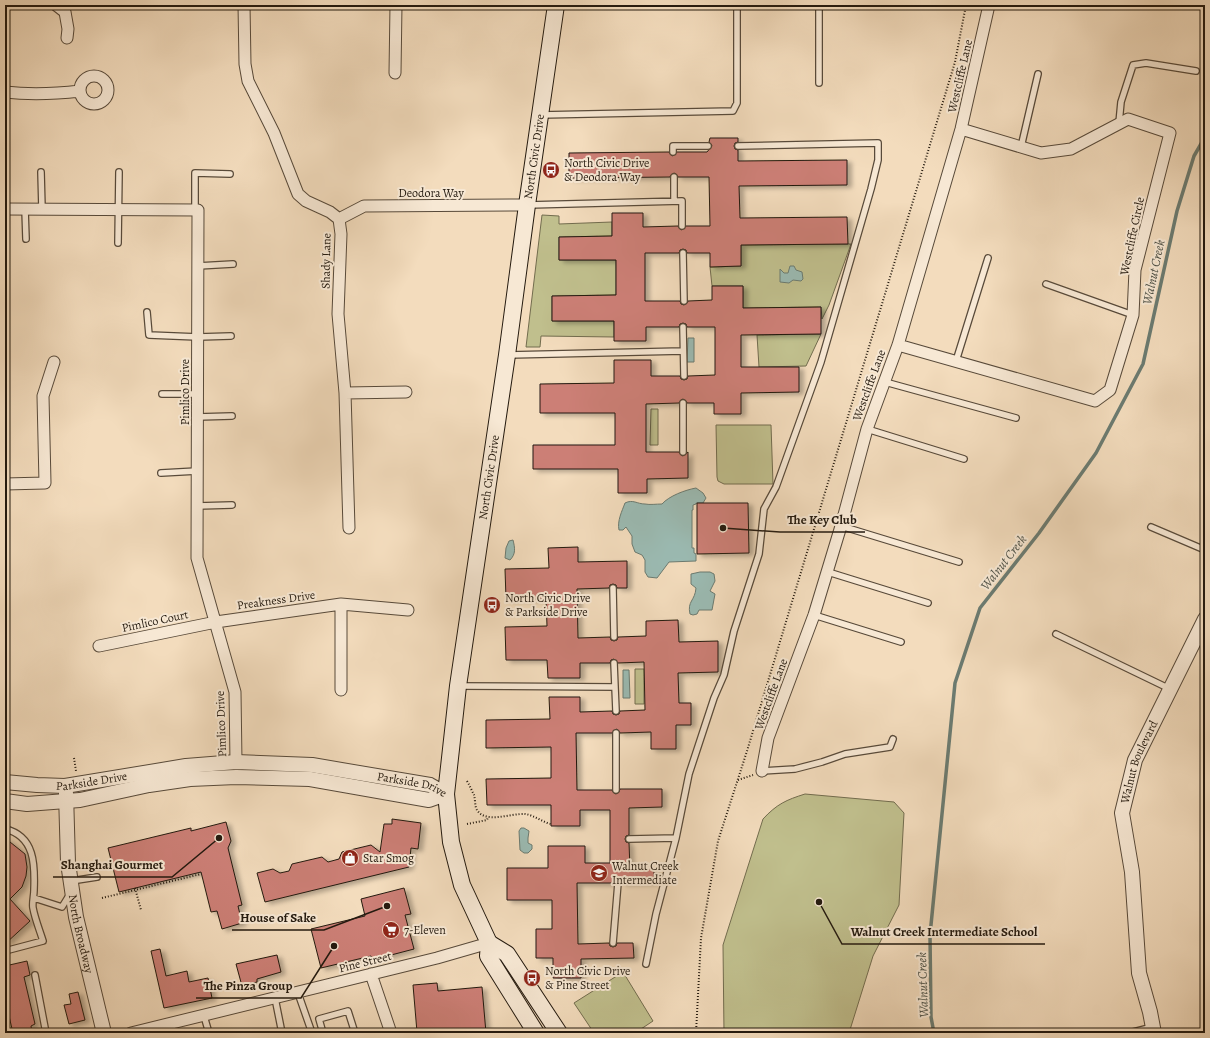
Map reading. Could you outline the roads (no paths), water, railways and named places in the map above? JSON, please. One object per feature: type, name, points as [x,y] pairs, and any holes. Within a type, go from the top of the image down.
[{"type":"main road","name":"North Civic Drive","points":[[536,1033],[488,956],[489,944],[462,885],[451,842],[446,794],[458,686],[508,355],[527,205],[556,5]]},
{"type":"main road","points":[[489,944],[507,954],[559,1033]]},
{"type":"street","points":[[56,5],[65,12],[68,29],[67,38]]},
{"type":"street","name":"Shady Lane","points":[[244,5],[245,64],[248,81],[274,133],[298,194],[306,201],[330,212],[339,219],[341,234],[338,314],[345,393],[349,528]]},
{"type":"street","points":[[395,73],[396,5]]},
{"type":"street","name":"Westcliffe Lane","points":[[762,771],[768,738],[814,615],[828,572],[867,429],[898,345],[961,129],[989,5]]},
{"type":"street","points":[[5,92],[46,94],[80,91]]},
{"type":"street","name":"Westcliffe Circle","points":[[898,345],[1095,401],[1110,390],[1134,315],[1135,270],[1170,133],[1128,119],[1072,149],[1041,153],[961,129]]},
{"type":"street","name":"Deodora Way","points":[[339,219],[364,206],[527,205]]},
{"type":"street","points":[[5,209],[195,210]]},
{"type":"street","name":"Pimlico Drive","points":[[195,210],[198,210],[197,558],[235,692],[236,762]]},
{"type":"street","points":[[5,484],[45,484],[43,396],[54,362]]},
{"type":"street","points":[[345,393],[406,392]]},
{"type":"street","points":[[341,604],[341,690]]},
{"type":"street","name":"Preakness Drive","points":[[216,622],[341,604],[408,610]]},
{"type":"street","name":"Walnut Boulevard","points":[[1154,1030],[1139,973],[1132,872],[1122,813],[1135,760],[1205,619]]},
{"type":"street","name":"Pimlico Court","points":[[99,646],[216,622]]},
{"type":"street","name":"Parkside Drive","points":[[5,782],[37,786],[65,786],[186,766],[236,762],[312,765],[430,785],[446,794]]},
{"type":"street","name":"Parkside Drive","points":[[5,801],[28,804],[66,802],[149,785],[190,779],[236,777],[310,779],[429,800],[446,794]]},
{"type":"street","name":"North Broadway","points":[[65,786],[68,863],[71,886],[76,917],[104,1033]]},
{"type":"street","name":"Pine Street","points":[[131,1033],[161,1030],[204,1016],[489,944]]},
{"type":"street","points":[[371,974],[391,1033]]},
{"type":"lane","points":[[540,115],[733,111],[736,103],[737,5]]},
{"type":"lane","points":[[818,5],[819,83]]},
{"type":"lane","points":[[1119,123],[1121,102],[1133,64],[1146,63],[1196,71]]},
{"type":"lane","points":[[1021,147],[1038,74]]},
{"type":"lane","points":[[646,964],[656,914],[676,838],[689,774],[714,698],[724,675],[734,631],[759,554],[764,509],[776,487],[821,362],[878,160],[878,143],[738,146]]},
{"type":"lane","points":[[674,152],[674,146],[708,146]]},
{"type":"lane","points":[[41,172],[42,209]]},
{"type":"lane","points":[[118,243],[119,172]]},
{"type":"lane","points":[[195,210],[195,173],[230,174]]},
{"type":"lane","points":[[674,177],[674,201]]},
{"type":"lane","points":[[527,205],[682,201],[682,226]]},
{"type":"lane","points":[[26,209],[26,239]]},
{"type":"lane","points":[[683,253],[684,301]]},
{"type":"lane","points":[[956,361],[988,258]]},
{"type":"lane","points":[[198,266],[233,264]]},
{"type":"lane","points":[[1046,284],[1134,315]]},
{"type":"lane","points":[[147,312],[149,335],[198,337],[231,336]]},
{"type":"lane","points":[[683,327],[684,376]]},
{"type":"lane","points":[[508,355],[683,351]]},
{"type":"lane","points":[[885,382],[1016,418]]},
{"type":"lane","points":[[162,394],[198,394]]},
{"type":"lane","points":[[683,403],[683,452]]},
{"type":"lane","points":[[198,417],[232,416]]},
{"type":"lane","points":[[867,429],[964,459]]},
{"type":"lane","points":[[161,473],[197,472]]},
{"type":"lane","points":[[197,506],[232,505]]},
{"type":"lane","points":[[841,526],[959,562]]},
{"type":"lane","points":[[1151,528],[1205,550]]},
{"type":"lane","points":[[828,572],[928,603]]},
{"type":"lane","points":[[613,588],[614,637]]},
{"type":"lane","points":[[814,615],[901,642]]},
{"type":"lane","points":[[1056,634],[1170,689]]},
{"type":"lane","points":[[614,663],[616,711]]},
{"type":"lane","points":[[458,686],[615,687]]},
{"type":"lane","points":[[616,733],[616,790]]},
{"type":"lane","points":[[762,771],[795,769],[845,754],[890,747],[894,739]]},
{"type":"lane","points":[[5,828],[20,836],[28,844],[32,854],[35,867],[33,908],[43,941],[5,951]]},
{"type":"lane","points":[[629,839],[676,838]]},
{"type":"lane","points":[[34,898],[62,907],[71,886],[97,877]]},
{"type":"lane","points":[[613,943],[618,883]]},
{"type":"lane","points":[[35,975],[46,1033]]},
{"type":"lane","points":[[298,993],[312,1033]]},
{"type":"lane","points":[[275,998],[282,1033]]},
{"type":"lane","points":[[323,1033],[319,1019],[348,1011],[355,1033]]},
{"type":"lane","points":[[204,1016],[209,1033]]},
{"type":"lane","points":[[1130,1033],[1154,1030]]},
{"type":"water","points":[[790,266],[794,266],[796,270],[802,272],[803,279],[801,281],[793,280],[789,283],[780,282],[780,269],[784,273],[788,273]]},
{"type":"water","points":[[688,338],[694,338],[694,362],[687,362]]},
{"type":"water","points":[[696,488],[703,493],[706,498],[703,503],[696,503],[693,505],[692,510],[692,548],[694,548],[694,553],[696,554],[696,561],[669,562],[657,578],[648,577],[645,572],[645,560],[642,555],[635,552],[632,544],[632,536],[626,527],[623,530],[619,530],[619,520],[625,503],[630,501],[642,504],[662,504],[669,498],[687,490]]},
{"type":"water","points":[[513,540],[514,551],[510,560],[505,558],[506,548],[509,541]]},
{"type":"water","points":[[710,572],[714,574],[715,581],[710,591],[715,594],[712,610],[699,610],[697,614],[693,615],[690,614],[689,610],[696,588],[691,584],[691,574]]},
{"type":"water","points":[[623,670],[629,670],[630,698],[623,698]]},
{"type":"water","points":[[521,828],[529,831],[528,843],[532,845],[532,849],[528,853],[524,853],[520,850],[519,831]]},
{"type":"waterway","name":"Walnut Creek","points":[[934,1033],[931,1017],[930,935],[955,683],[980,608],[1039,533],[1096,453],[1143,364],[1177,211],[1194,156],[1205,137]]},
{"type":"place","name":"North Civic Drive & Deodora Way","points":[[551,170]]},
{"type":"place","name":"The Key Club","points":[[723,528]]},
{"type":"place","name":"North Civic Drive & Parkside Drive","points":[[492,605]]},
{"type":"place","name":"Shanghai Gourmet","points":[[219,838]]},
{"type":"place","name":"Star Smog","points":[[350,858]]},
{"type":"place","name":"Walnut Creek Intermediate","points":[[599,873]]},
{"type":"place","name":"Walnut Creek Intermediate School","points":[[819,902]]},
{"type":"place","name":"House of Sake","points":[[387,906]]},
{"type":"place","name":"7-Eleven","points":[[391,930]]},
{"type":"place","name":"The Pinza Group","points":[[334,946]]},
{"type":"place","name":"North Civic Drive & Pine Street","points":[[532,978]]}]
